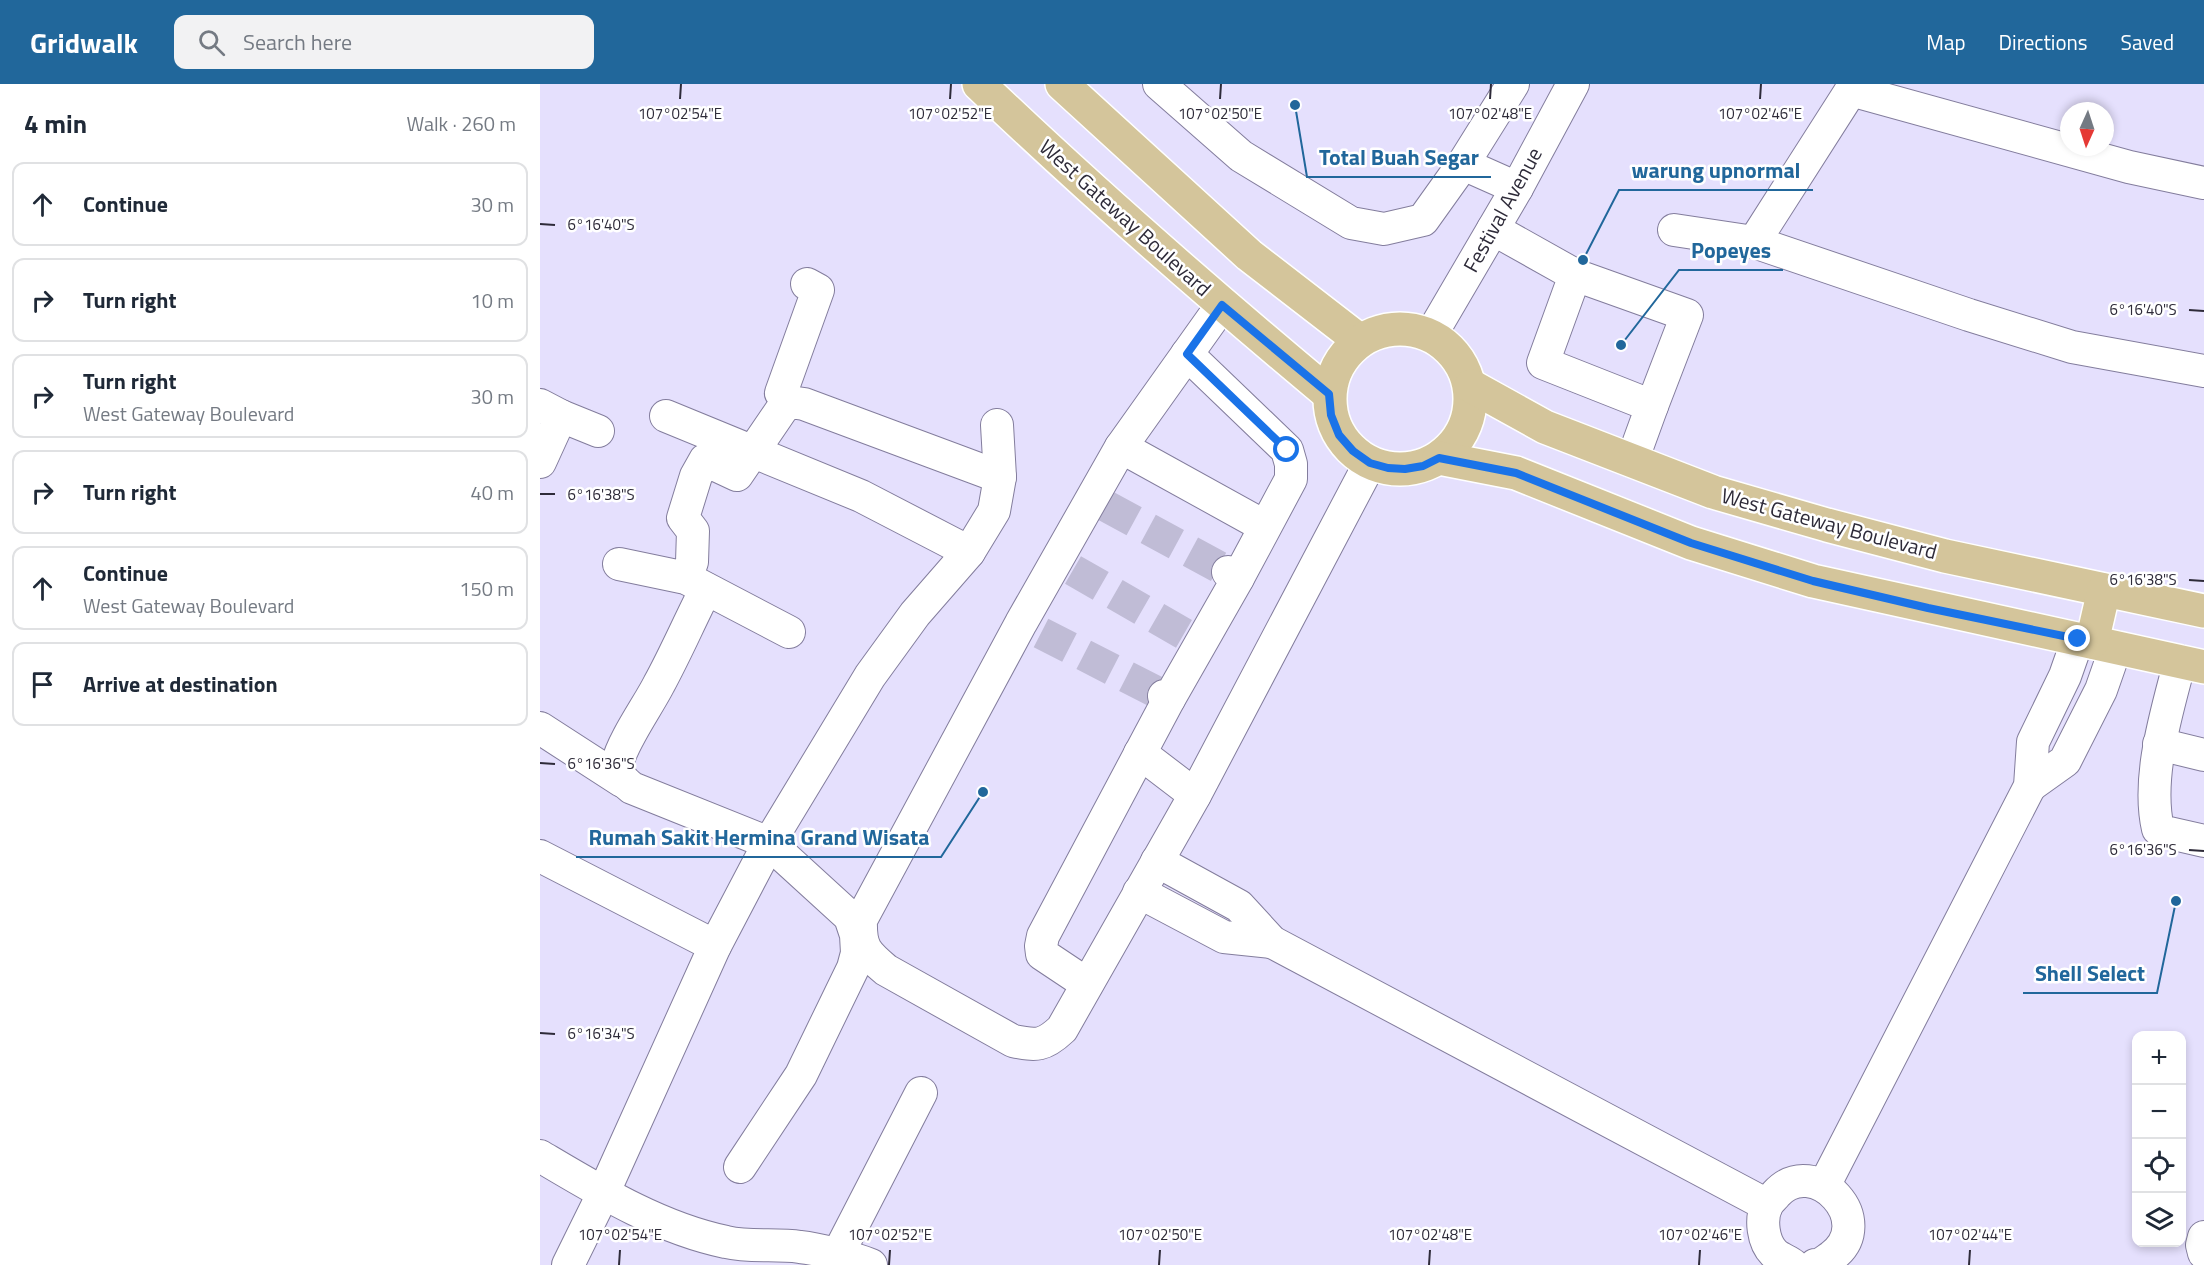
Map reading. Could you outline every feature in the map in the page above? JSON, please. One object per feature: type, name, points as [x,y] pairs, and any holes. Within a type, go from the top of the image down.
[{"type":"main road","name":"West Gateway Boulevard","points":[[979,84],[1124,219],[1329,394]]},
{"type":"main road","points":[[1062,84],[1249,255],[1359,340]]},
{"type":"main road","points":[[1394,328],[1413,329],[1431,335],[1449,348],[1463,365],[1471,386],[1471,408],[1465,428],[1454,445],[1439,458],[1423,466],[1405,469],[1388,468],[1370,463],[1353,451],[1339,435],[1331,415],[1329,394],[1332,379],[1338,364],[1359,340],[1376,332],[1394,328]]},
{"type":"main road","name":"West Gateway Boulevard","points":[[1471,386],[1545,427],[1713,492],[1945,556],[2204,611]]},
{"type":"main road","points":[[1439,458],[1516,473],[1691,543],[1813,581],[2192,664]]},
{"type":"main road","points":[[2095,643],[2104,590]]},
{"type":"street","points":[[1159,84],[1241,156],[1351,222],[1384,229],[1424,219],[1463,164],[1513,84]]},
{"type":"street","name":"Festival Avenue","points":[[1431,335],[1517,189],[1573,84]]},
{"type":"street","points":[[1754,242],[1853,87],[2129,167],[2204,183]]},
{"type":"street","points":[[1463,164],[1487,173],[1517,189]]},
{"type":"street","points":[[1493,229],[1575,274],[1687,315],[1632,461]]},
{"type":"street","points":[[1674,230],[1754,242],[1969,315],[2072,347],[2204,371]]},
{"type":"street","points":[[1575,274],[1543,363],[1652,406]]},
{"type":"street","points":[[807,284],[818,290],[781,393],[790,402],[804,404],[1000,477]]},
{"type":"street","points":[[1222,305],[1121,447],[1098,503],[1031,628],[861,920],[862,946],[869,956],[886,970],[1013,1041],[1033,1046],[1049,1041],[1062,1029],[1195,795],[1370,463]]},
{"type":"street","points":[[1088,984],[1042,954],[1043,936],[1233,575],[1291,479],[1291,464],[1287,450],[1187,354]]},
{"type":"street","points":[[622,781],[618,772],[618,762],[625,744],[660,682],[696,584],[692,562],[693,531],[683,518],[696,476],[705,460],[737,475],[782,409],[790,402]]},
{"type":"street","points":[[540,462],[551,410],[597,431]]},
{"type":"street","points":[[666,416],[861,496],[969,552]]},
{"type":"street","points":[[568,1265],[603,1194],[715,946],[769,843],[870,676],[915,614],[969,552],[994,511],[1000,477],[997,425]]},
{"type":"street","points":[[1121,447],[1264,526]]},
{"type":"street","points":[[619,564],[696,584],[789,632]]},
{"type":"street","points":[[1824,1185],[2030,786],[2065,761],[2101,690],[2095,643]]},
{"type":"street","points":[[2192,664],[2159,744],[2154,802],[2158,829],[2204,842]]},
{"type":"street","points":[[540,728],[632,788],[769,843],[850,917],[856,935],[857,953],[853,968],[801,1075],[740,1167]]},
{"type":"street","points":[[2159,744],[2204,754]]},
{"type":"street","points":[[1140,753],[1195,795]]},
{"type":"street","points":[[540,856],[715,946]]},
{"type":"street","points":[[1157,861],[1239,906],[1272,942],[1767,1205]]},
{"type":"street","points":[[1139,892],[1224,938],[1272,942]]},
{"type":"street","points":[[837,1256],[921,1094]]},
{"type":"street","points":[[540,1156],[603,1194],[651,1217],[727,1243],[757,1256],[799,1246],[871,1265]]},
{"type":"street","points":[[1793,1265],[1773,1252],[1763,1229],[1767,1205],[1782,1188],[1803,1181],[1824,1185],[1843,1203],[1849,1227],[1840,1250],[1819,1265],[1815,1265]]},
{"type":"street","points":[[2204,1237],[2202,1245],[2204,1253]]},
{"type":"tunnel","points":[[1106,506],[1228,572]]},
{"type":"tunnel","points":[[1073,570],[1193,639]]},
{"type":"tunnel","points":[[1041,633],[1164,696]]},
{"type":"place","name":"Total Buah Segar","points":[[1295,105]]},
{"type":"place","name":"warung upnormal","points":[[1583,260]]},
{"type":"place","name":"Popeyes","points":[[1621,345]]},
{"type":"place","name":"Rumah Sakit Hermina Grand Wisata","points":[[983,792]]},
{"type":"place","name":"Shell Select","points":[[2176,901]]},
{"type":"route","points":[[1287,450],[1187,354],[1222,305],[1329,394],[1331,415],[1339,435],[1353,451],[1370,463],[1388,468],[1405,469],[1423,466],[1439,458],[1516,473],[1691,543],[1813,581],[2078,639]]}]
